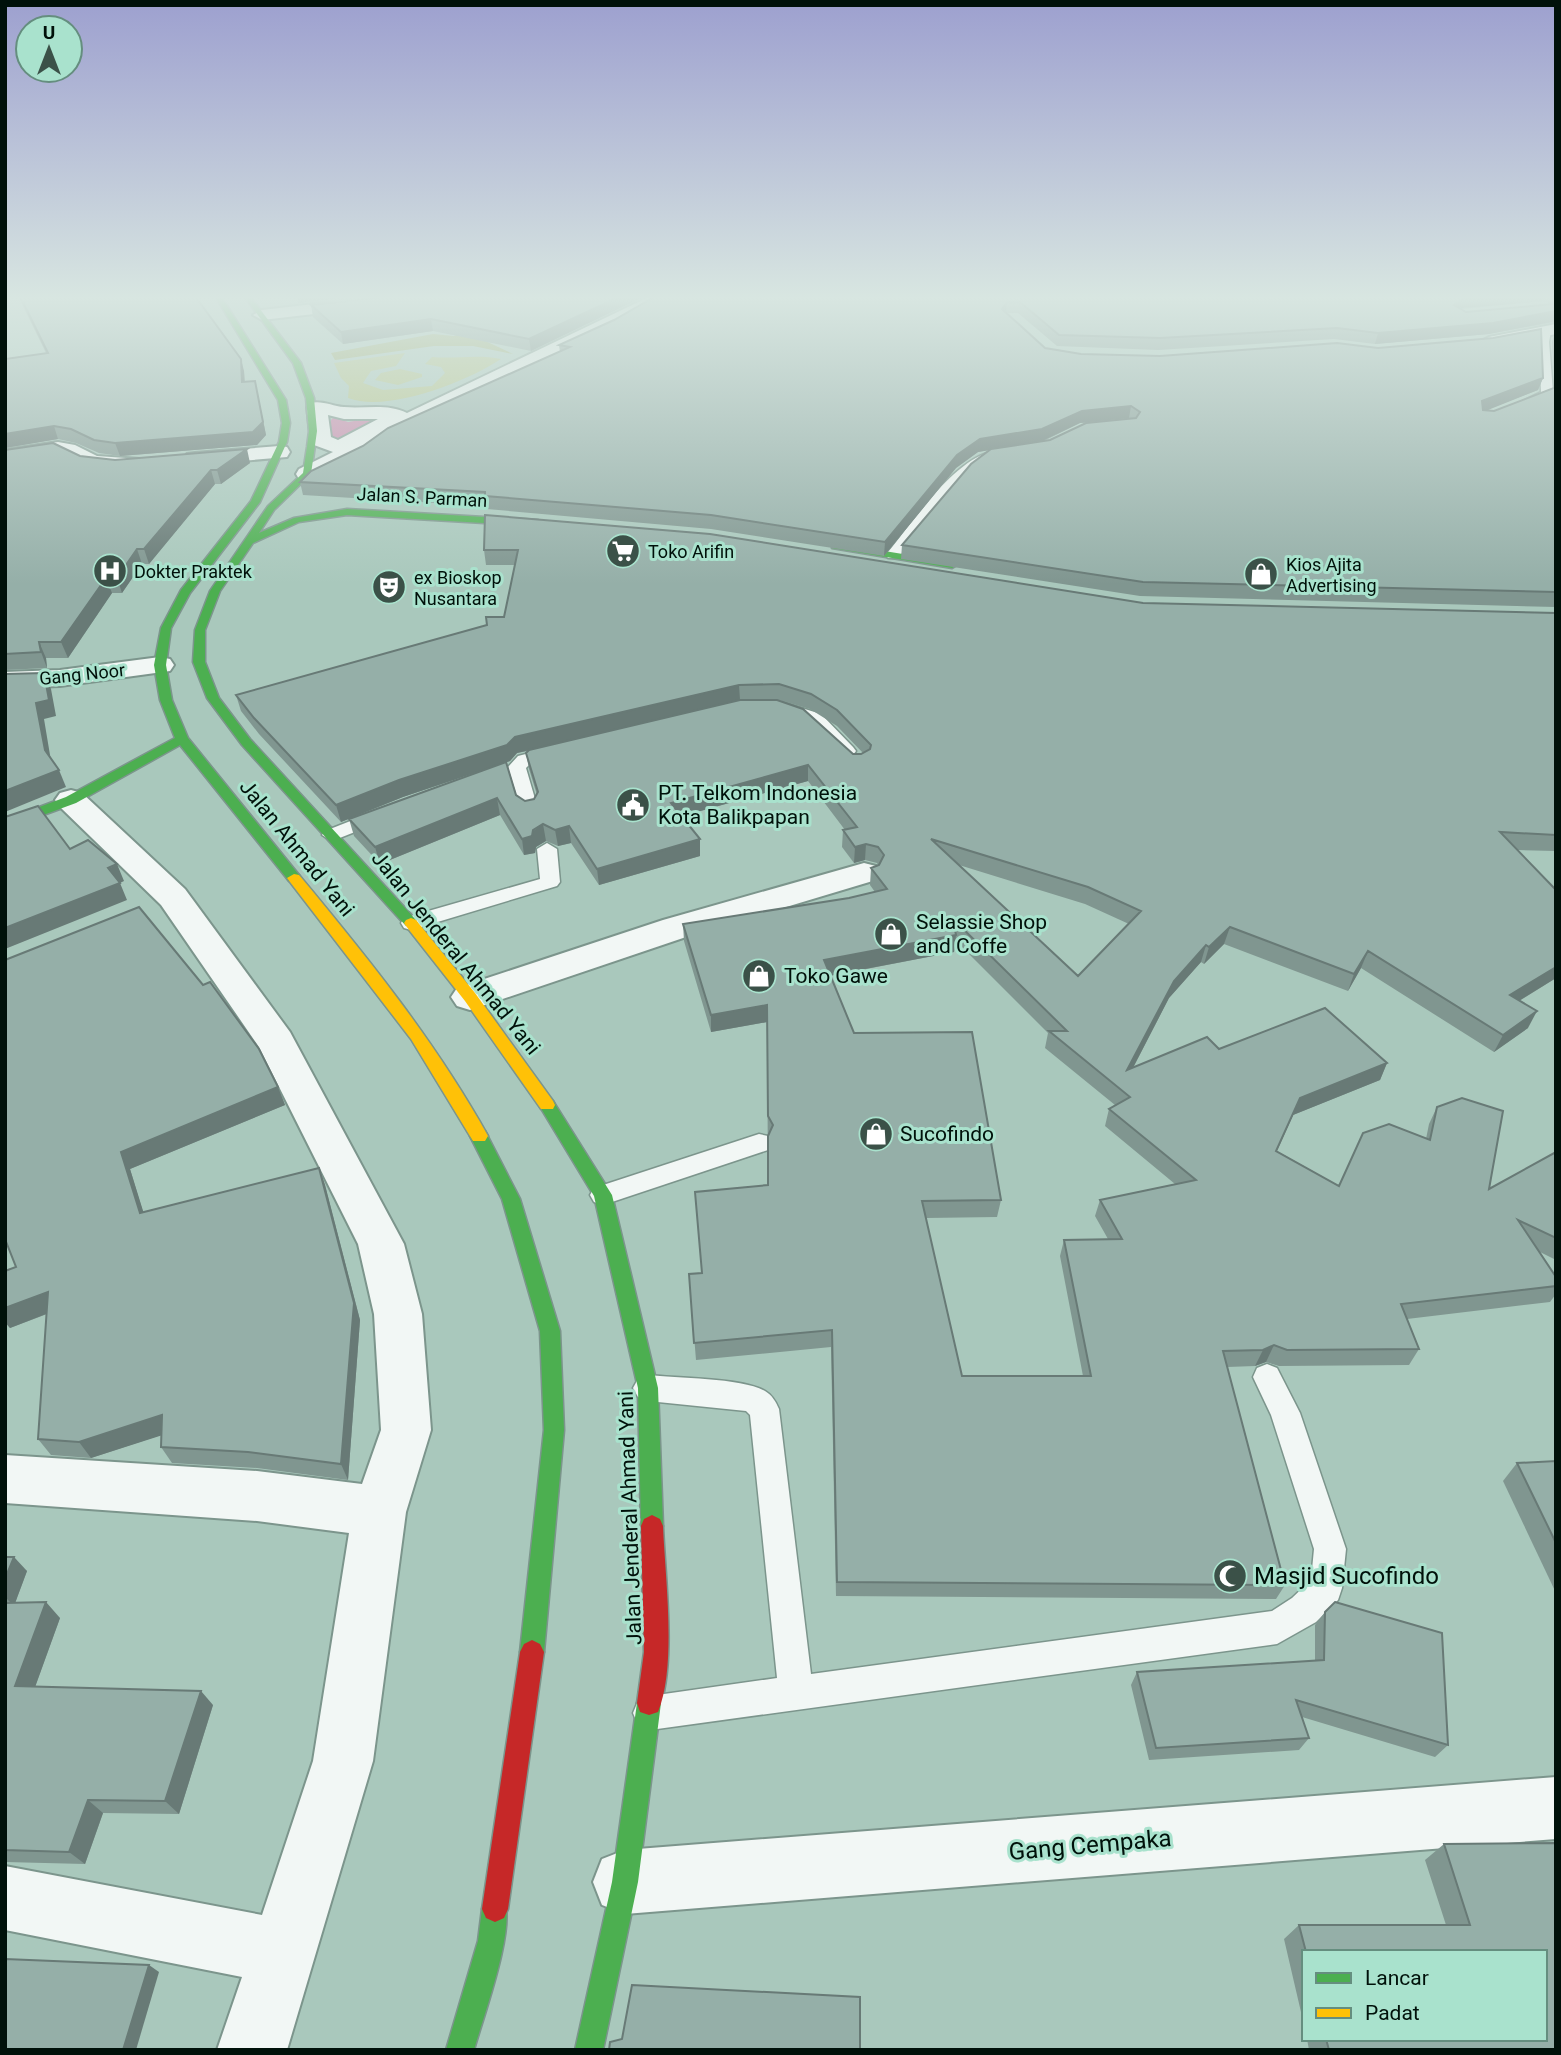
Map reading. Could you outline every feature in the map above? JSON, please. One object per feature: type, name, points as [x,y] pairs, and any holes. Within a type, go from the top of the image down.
[{"type":"main road","points":[[5,825],[71,800],[183,739],[166,700],[160,666],[166,628],[185,592],[255,502],[279,452],[286,423],[282,400],[277,392]]},
{"type":"main road","points":[[307,474],[313,431],[308,392]]},
{"type":"main road","name":"Jalan Jenderal Ahmad Yani","points":[[307,474],[279,497],[215,591],[200,630],[199,662],[213,698],[246,742],[411,923],[532,1080],[603,1195],[648,1388],[656,1652],[650,1713],[625,1882],[589,2050]]},
{"type":"main road","name":"Jalan S. Parman","points":[[251,540],[297,520],[347,512],[555,519],[279,497]]},
{"type":"main road","points":[[815,549],[893,555],[963,572],[815,549]]},
{"type":"main road","name":"Jalan Ahmad Yani","points":[[183,739],[379,983],[458,1096],[511,1199],[550,1331],[554,1430],[537,1621],[491,1941],[460,2050]]},
{"type":"street","points":[[307,474],[465,392]]},
{"type":"street","points":[[310,398],[366,407],[441,403]]},
{"type":"street","points":[[5,456],[58,448],[68,449],[93,462],[120,465],[150,463]]},
{"type":"street","points":[[176,461],[279,452]]},
{"type":"street","name":"Gang Noor","points":[[5,680],[60,678],[160,666]]},
{"type":"street","points":[[71,800],[155,904],[276,1042],[381,1244],[398,1314],[406,1430],[379,1512],[343,1761],[253,2050]]},
{"type":"street","points":[[470,997],[676,928],[864,873]]},
{"type":"street","points":[[5,1479],[244,1495],[379,1512]]},
{"type":"street","name":"Gang Cempaka","points":[[625,1882],[1556,1808]]},
{"type":"street","points":[[5,1898],[283,1952]]},
{"type":"lane","points":[[1510,409],[1536,400],[1547,392]]},
{"type":"lane","points":[[893,555],[963,472],[984,457],[1008,453]]},
{"type":"lane","points":[[765,705],[793,709],[816,718],[859,763]]},
{"type":"lane","points":[[495,775],[517,767],[524,760],[575,747]]},
{"type":"lane","points":[[517,767],[529,809]]},
{"type":"lane","points":[[332,835],[399,808]]},
{"type":"lane","points":[[411,923],[550,882],[547,849]]},
{"type":"lane","points":[[603,1195],[759,1143]]},
{"type":"lane","points":[[650,1713],[1278,1628],[1304,1610],[1326,1588],[1330,1549],[1285,1413],[1267,1377]]},
{"type":"lane","points":[[648,1388],[747,1398],[756,1401],[764,1409],[796,1693]]},
{"type":"green space","points":[[349,392],[429,392],[384,401],[365,402],[348,398]]},
{"type":"shaded area","points":[[385,416],[341,443],[329,440],[331,420],[334,417],[348,422]]},
{"type":"building","points":[[5,392],[257,392],[263,422],[253,432],[115,443],[94,440],[71,429],[54,426],[5,434]]},
{"type":"building","points":[[469,392],[1506,392],[1482,401],[1483,410],[1494,411],[1544,392],[1556,392],[1556,592],[1143,582],[902,545],[971,464],[991,449],[1050,440],[1086,423],[1136,418],[1140,412],[1131,406],[1082,411],[1042,429],[980,439],[957,455],[885,542],[711,515],[485,496],[485,492],[300,482],[311,471],[363,446],[388,428]]},
{"type":"building","points":[[53,443],[80,456],[115,460],[247,449],[217,470],[211,470],[144,549],[137,549],[117,578],[106,578],[61,642],[39,642],[41,652],[5,654],[5,450]]},
{"type":"building","points":[[485,515],[710,534],[1143,603],[1556,613],[1556,835],[1500,832],[1556,890],[1556,967],[1510,995],[1537,1011],[1503,1035],[1368,951],[1354,974],[1230,927],[1209,947],[1206,945],[1174,981],[1127,1070],[1207,1037],[1219,1049],[1325,1008],[1387,1063],[1300,1098],[1276,1151],[1339,1186],[1363,1133],[1389,1124],[1430,1140],[1437,1107],[1462,1098],[1503,1111],[1489,1189],[1556,1152],[1556,1238],[1518,1220],[1556,1277],[1556,1286],[1401,1304],[1419,1349],[1287,1350],[1274,1345],[1263,1350],[1223,1351],[1285,1585],[837,1582],[832,1330],[694,1343],[689,1274],[702,1273],[695,1192],[768,1185],[768,1136],[773,1125],[768,1116],[767,1005],[711,1015],[683,924],[849,898],[887,889],[871,868],[879,865],[884,855],[878,847],[866,844],[855,847],[843,830],[857,827],[808,765],[671,803],[700,839],[597,869],[569,826],[555,830],[543,824],[533,830],[532,836],[522,839],[497,798],[375,847],[349,819],[506,762],[516,795],[525,801],[534,799],[538,792],[526,753],[529,750],[740,700],[777,700],[803,709],[853,754],[861,754],[870,749],[871,745],[837,710],[811,694],[779,684],[739,685],[515,737],[507,745],[399,780],[336,805],[254,718],[236,695],[487,625],[486,617],[504,617],[518,550],[484,550]],"holes":[[[931,839],[1088,887],[1141,911],[1078,976]],[[953,919],[1067,1031],[1049,1031],[1130,1097],[1109,1109],[1196,1180],[1100,1200],[1122,1239],[1064,1240],[1091,1376],[962,1376],[922,1201],[1001,1200],[972,1032],[854,1033],[824,960],[956,935]]]},
{"type":"building","points":[[44,673],[49,700],[36,703],[45,750],[59,770],[5,791],[5,674]]},
{"type":"building","points":[[38,806],[70,849],[88,840],[117,864],[108,868],[120,883],[5,928],[5,817]]},
{"type":"building","points":[[139,907],[203,985],[210,982],[259,1049],[278,1087],[121,1152],[140,1213],[319,1168],[354,1303],[341,1464],[248,1452],[161,1447],[162,1415],[79,1442],[38,1439],[48,1292],[5,1308],[5,1271],[16,1267],[5,1239],[5,960]]},
{"type":"building","points":[[1556,1461],[1556,1543],[1517,1463]]},
{"type":"building","points":[[5,1557],[14,1557],[5,1579]]},
{"type":"building","points":[[46,1602],[15,1686],[201,1691],[165,1801],[88,1800],[69,1852],[5,1850],[5,1606],[6,1603]]},
{"type":"building","points":[[1335,1602],[1442,1633],[1448,1745],[1296,1700],[1309,1738],[1156,1748],[1137,1672],[1324,1660],[1325,1612]]},
{"type":"building","points":[[1556,1843],[1556,2050],[1329,2050],[1327,2041],[1547,2041],[1547,1950],[1305,1950],[1299,1925],[1470,1925],[1444,1844]]},
{"type":"building","points":[[5,1959],[149,1965],[123,2050],[5,2050]]},
{"type":"building","points":[[632,1985],[860,1997],[860,2050],[609,2050],[610,2042],[622,2039]]},
{"type":"traffic: fast","points":[[277,392],[282,400],[286,423],[283,442],[255,502],[185,592],[166,628],[160,665],[166,700],[182,739],[294,878]]},
{"type":"traffic: fast","points":[[308,392],[313,431],[307,474],[271,508],[215,591],[200,630],[199,662],[213,698],[246,742],[411,923]]},
{"type":"traffic: fast","points":[[251,540],[297,520],[347,512],[538,523]]},
{"type":"traffic: fast","points":[[835,546],[952,565]]},
{"type":"traffic: fast","points":[[5,825],[71,800],[182,739]]},
{"type":"traffic: fast","points":[[547,1105],[603,1195],[648,1388],[652,1526]]},
{"type":"traffic: fast","points":[[479,1136],[511,1199],[550,1331],[554,1430],[532,1652]]},
{"type":"traffic: fast","points":[[589,2050],[625,1882],[649,1703]]},
{"type":"traffic: fast","points":[[460,2050],[491,1941],[495,1909]]},
{"type":"traffic: slow","points":[[294,878],[394,1002],[460,1101],[479,1136]]},
{"type":"traffic: slow","points":[[411,923],[470,997],[547,1105]]},
{"type":"traffic: jam","points":[[649,1703],[656,1652],[652,1526]]},
{"type":"traffic: jam","points":[[495,1909],[532,1652]]},
{"type":"place","name":"Toko Arifin","points":[[623,551]]},
{"type":"place","name":"Dokter Praktek","points":[[110,571]]},
{"type":"place","name":"Kios Ajita Advertising","points":[[1261,574]]},
{"type":"place","name":"ex Bioskop Nusantara","points":[[389,587]]},
{"type":"place","name":"PT. Telkom Indonesia Kota Balikpapan","points":[[633,805]]},
{"type":"place","name":"Selassie Shop and Coffe","points":[[891,934]]},
{"type":"place","name":"Toko Gawe","points":[[759,976]]},
{"type":"place","name":"Sucofindo","points":[[876,1134]]},
{"type":"place","name":"Masjid Sucofindo","points":[[1230,1576]]}]
